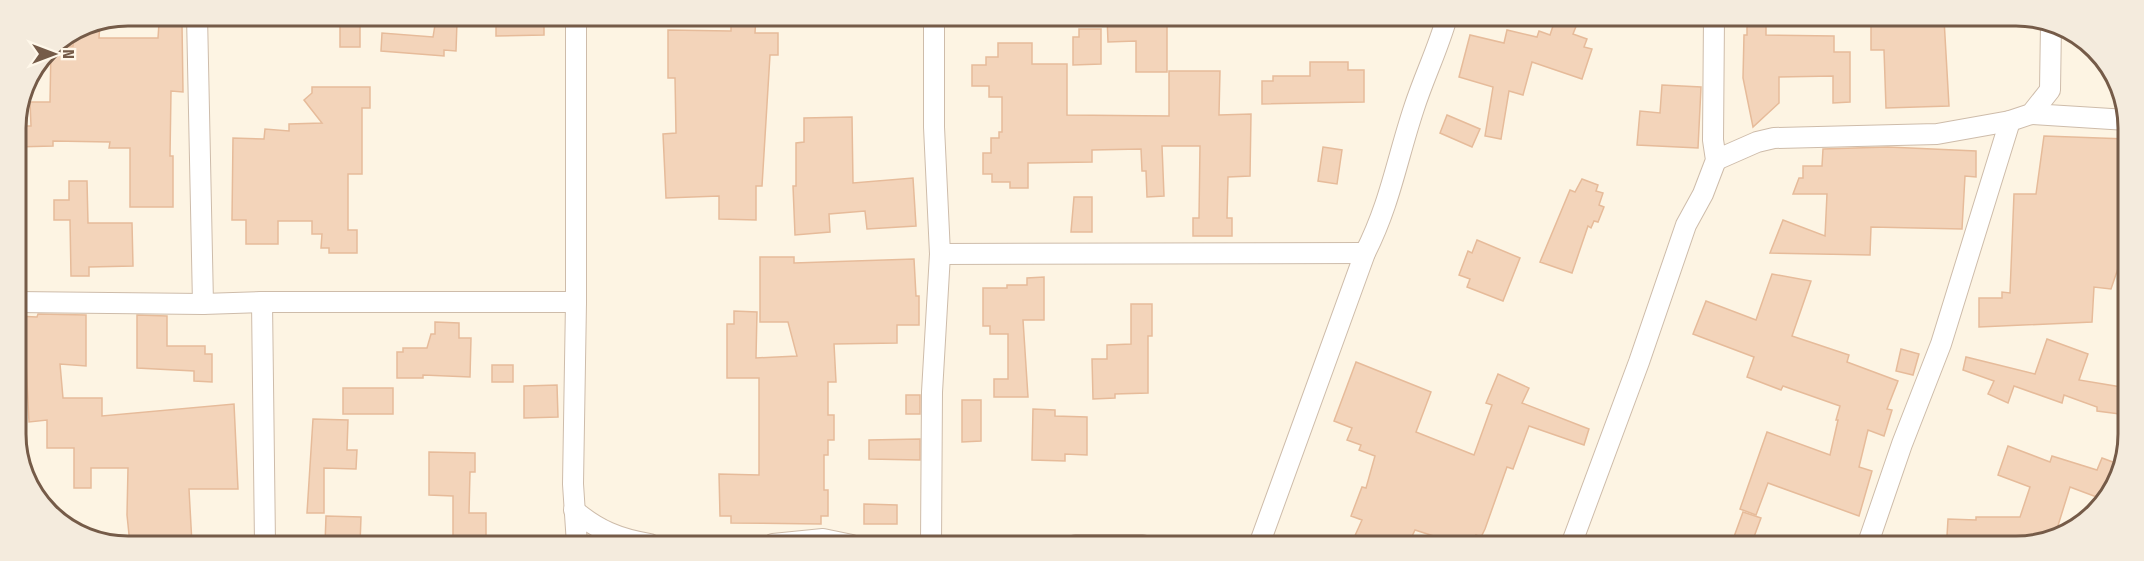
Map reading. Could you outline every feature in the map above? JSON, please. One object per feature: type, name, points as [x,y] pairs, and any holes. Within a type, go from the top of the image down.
[{"type":"street","points":[[197,26],[203,304]]},
{"type":"street","points":[[576,26],[574,510],[576,536]]},
{"type":"street","points":[[931,536],[932,392],[940,254],[934,127],[934,26]]},
{"type":"street","points":[[1262,535],[1365,254],[1379,226],[1414,108],[1437,53],[1444,26]]},
{"type":"street","points":[[1575,535],[1635,373],[1686,225],[1716,160],[1713,140],[1714,26]]},
{"type":"street","points":[[2031,114],[2050,90],[2051,32]]},
{"type":"street","points":[[1716,160],[1757,142],[1774,138],[1937,134],[2010,121],[2031,114],[2118,119]]},
{"type":"street","points":[[1871,535],[1902,444],[1941,344],[2010,121]]},
{"type":"street","points":[[940,254],[1365,254]]},
{"type":"street","points":[[26,302],[203,304],[576,302]]},
{"type":"street","points":[[262,302],[265,536]]},
{"type":"street","points":[[574,510],[592,526],[613,536]]},
{"type":"building","points":[[159,26],[182,26],[183,92],[171,91],[170,156],[173,156],[173,207],[130,207],[130,148],[109,148],[110,142],[53,141],[53,146],[26,147],[26,126],[31,126],[30,102],[50,102],[51,61],[67,46],[73,46],[73,42],[99,30],[99,38],[158,38]]},
{"type":"building","points":[[340,26],[360,26],[360,47],[340,47]]},
{"type":"building","points":[[435,26],[457,26],[456,51],[444,50],[444,56],[381,51],[382,33],[433,37]]},
{"type":"building","points":[[496,26],[544,26],[544,35],[496,36]]},
{"type":"building","points":[[731,26],[755,26],[755,33],[778,33],[778,55],[770,55],[762,186],[756,186],[756,220],[719,219],[719,196],[666,198],[663,134],[676,133],[675,78],[668,78],[668,30],[731,31]]},
{"type":"building","points":[[1107,26],[1167,26],[1167,72],[1136,72],[1136,41],[1108,42]]},
{"type":"building","points":[[1553,26],[1576,26],[1573,34],[1587,39],[1584,47],[1592,49],[1582,79],[1532,62],[1523,95],[1509,91],[1501,139],[1485,136],[1493,87],[1459,77],[1470,35],[1504,43],[1507,30],[1537,37],[1539,31],[1550,35]]},
{"type":"building","points":[[1747,26],[1766,26],[1766,35],[1834,36],[1834,52],[1850,52],[1850,102],[1833,103],[1833,76],[1779,77],[1779,103],[1753,127],[1743,78],[1744,35],[1747,35]]},
{"type":"building","points":[[1871,26],[1944,26],[1949,106],[1886,108],[1884,50],[1871,50]]},
{"type":"building","points":[[1079,29],[1101,29],[1101,64],[1073,65],[1073,37],[1079,37]]},
{"type":"building","points":[[998,43],[1032,43],[1032,64],[1067,64],[1067,115],[1169,116],[1169,71],[1220,71],[1219,115],[1251,114],[1250,176],[1228,177],[1227,218],[1232,218],[1232,236],[1193,236],[1193,218],[1199,218],[1200,146],[1162,146],[1164,196],[1147,197],[1146,171],[1142,171],[1141,149],[1092,150],[1092,162],[1028,163],[1028,188],[1010,188],[1010,182],[992,182],[992,174],[983,174],[983,153],[991,153],[991,138],[999,138],[999,132],[1002,132],[1002,97],[989,97],[989,86],[972,86],[972,65],[986,65],[986,57],[998,57]]},
{"type":"building","points":[[1310,62],[1348,62],[1348,70],[1364,70],[1364,102],[1262,104],[1262,81],[1273,81],[1273,76],[1310,76]]},
{"type":"building","points":[[1662,85],[1701,87],[1698,148],[1637,145],[1640,111],[1660,113]]},
{"type":"building","points":[[312,87],[370,87],[370,108],[362,108],[362,174],[348,174],[348,230],[357,230],[357,253],[329,253],[329,248],[321,248],[322,234],[312,234],[312,221],[278,221],[278,244],[246,244],[246,220],[232,220],[233,138],[264,139],[265,129],[289,131],[289,124],[322,123],[304,100],[312,93]]},
{"type":"building","points":[[1447,115],[1480,129],[1472,147],[1440,133]]},
{"type":"building","points":[[852,117],[853,183],[913,178],[916,226],[867,229],[865,211],[829,214],[830,232],[795,235],[793,186],[796,186],[796,143],[804,142],[804,118]]},
{"type":"building","points":[[2044,136],[2118,139],[2118,268],[2111,289],[2094,287],[2092,322],[1979,327],[1979,298],[2002,298],[2002,292],[2010,293],[2014,194],[2036,194]]},
{"type":"building","points":[[1323,147],[1342,150],[1337,184],[1318,181]]},
{"type":"building","points":[[1888,147],[1976,151],[1976,177],[1965,176],[1962,229],[1871,227],[1870,255],[1770,253],[1783,220],[1825,236],[1827,194],[1793,194],[1799,178],[1803,178],[1803,166],[1822,166],[1823,149]]},
{"type":"building","points":[[1582,179],[1598,185],[1596,191],[1603,193],[1599,205],[1604,207],[1598,222],[1594,221],[1591,228],[1588,226],[1572,273],[1540,262],[1570,190],[1575,192]]},
{"type":"building","points":[[69,181],[87,181],[88,223],[132,223],[133,266],[89,267],[89,276],[71,276],[70,220],[54,220],[54,200],[69,200]]},
{"type":"building","points":[[1074,197],[1092,197],[1092,232],[1071,232]]},
{"type":"building","points":[[1477,240],[1520,258],[1503,301],[1467,287],[1470,279],[1459,275],[1468,251],[1472,253]]},
{"type":"building","points":[[760,257],[794,257],[794,263],[914,259],[916,296],[919,296],[919,325],[897,325],[897,343],[834,344],[836,382],[828,382],[828,415],[834,415],[834,440],[828,440],[828,455],[824,455],[824,490],[828,490],[828,516],[821,516],[821,524],[731,523],[731,516],[720,516],[719,474],[759,475],[759,378],[727,378],[727,324],[734,324],[734,311],[757,312],[756,358],[797,356],[788,322],[760,322]]},
{"type":"building","points":[[1772,274],[1811,281],[1792,336],[1849,355],[1847,362],[1898,381],[1887,409],[1892,410],[1884,436],[1868,430],[1859,467],[1872,471],[1859,516],[1768,483],[1756,515],[1740,509],[1767,432],[1830,455],[1840,406],[1783,386],[1781,390],[1747,377],[1754,357],[1693,334],[1706,301],[1756,320]]},
{"type":"building","points":[[1044,277],[1044,320],[1023,320],[1028,397],[994,397],[994,379],[1008,379],[1008,334],[990,334],[990,326],[983,326],[983,288],[1027,285],[1027,278]]},
{"type":"building","points":[[1131,304],[1152,304],[1152,336],[1148,336],[1148,393],[1115,394],[1115,398],[1093,399],[1092,359],[1107,359],[1107,345],[1131,344]]},
{"type":"building","points":[[38,314],[86,315],[86,366],[60,364],[63,398],[102,398],[102,416],[234,404],[238,489],[189,489],[192,536],[129,536],[127,515],[128,468],[91,468],[91,488],[74,488],[74,448],[47,448],[47,420],[29,422],[26,316],[37,317]]},
{"type":"building","points":[[137,315],[167,316],[167,346],[205,346],[205,354],[212,354],[212,382],[194,381],[194,371],[137,368]]},
{"type":"building","points":[[435,322],[459,323],[459,338],[471,338],[470,377],[423,375],[423,378],[397,378],[397,352],[403,352],[403,348],[427,348],[431,334],[435,334]]},
{"type":"building","points":[[2047,339],[2088,354],[2079,380],[2118,386],[2118,414],[2097,411],[2097,407],[2064,395],[2062,403],[2014,386],[2008,403],[1988,394],[1994,381],[1963,370],[1966,357],[2035,374]]},
{"type":"building","points":[[1901,349],[1919,354],[1913,375],[1896,371]]},
{"type":"building","points":[[1356,362],[1431,392],[1416,432],[1474,455],[1492,405],[1486,403],[1498,374],[1529,388],[1522,403],[1589,429],[1584,445],[1529,426],[1513,469],[1507,467],[1482,535],[1431,535],[1415,530],[1413,535],[1355,535],[1362,520],[1351,516],[1362,487],[1366,488],[1375,456],[1359,450],[1361,445],[1347,440],[1352,428],[1334,421]]},
{"type":"building","points":[[492,365],[513,365],[513,382],[492,382]]},
{"type":"building","points":[[557,385],[558,417],[524,418],[524,386]]},
{"type":"building","points":[[343,388],[393,388],[393,414],[343,414]]},
{"type":"building","points":[[906,395],[920,395],[920,414],[906,414]]},
{"type":"building","points":[[962,400],[981,400],[981,441],[962,442]]},
{"type":"building","points":[[1033,409],[1055,410],[1055,416],[1087,417],[1087,455],[1065,454],[1065,461],[1032,460]]},
{"type":"building","points":[[313,419],[348,420],[347,450],[357,450],[356,469],[324,468],[324,513],[307,513]]},
{"type":"building","points":[[920,439],[920,460],[869,459],[869,440]]},
{"type":"building","points":[[2008,446],[2050,462],[2052,456],[2097,470],[2102,458],[2114,462],[2111,473],[2096,497],[2070,487],[2056,528],[2023,535],[1947,535],[1948,519],[2020,517],[2030,487],[1998,475]]},
{"type":"building","points":[[429,452],[475,453],[475,472],[470,472],[469,513],[486,513],[486,536],[453,536],[453,496],[429,495]]},
{"type":"building","points":[[864,504],[897,505],[897,524],[864,524]]},
{"type":"building","points":[[1743,512],[1761,518],[1755,535],[1735,535]]},
{"type":"building","points":[[326,516],[361,517],[360,536],[325,536]]}]
